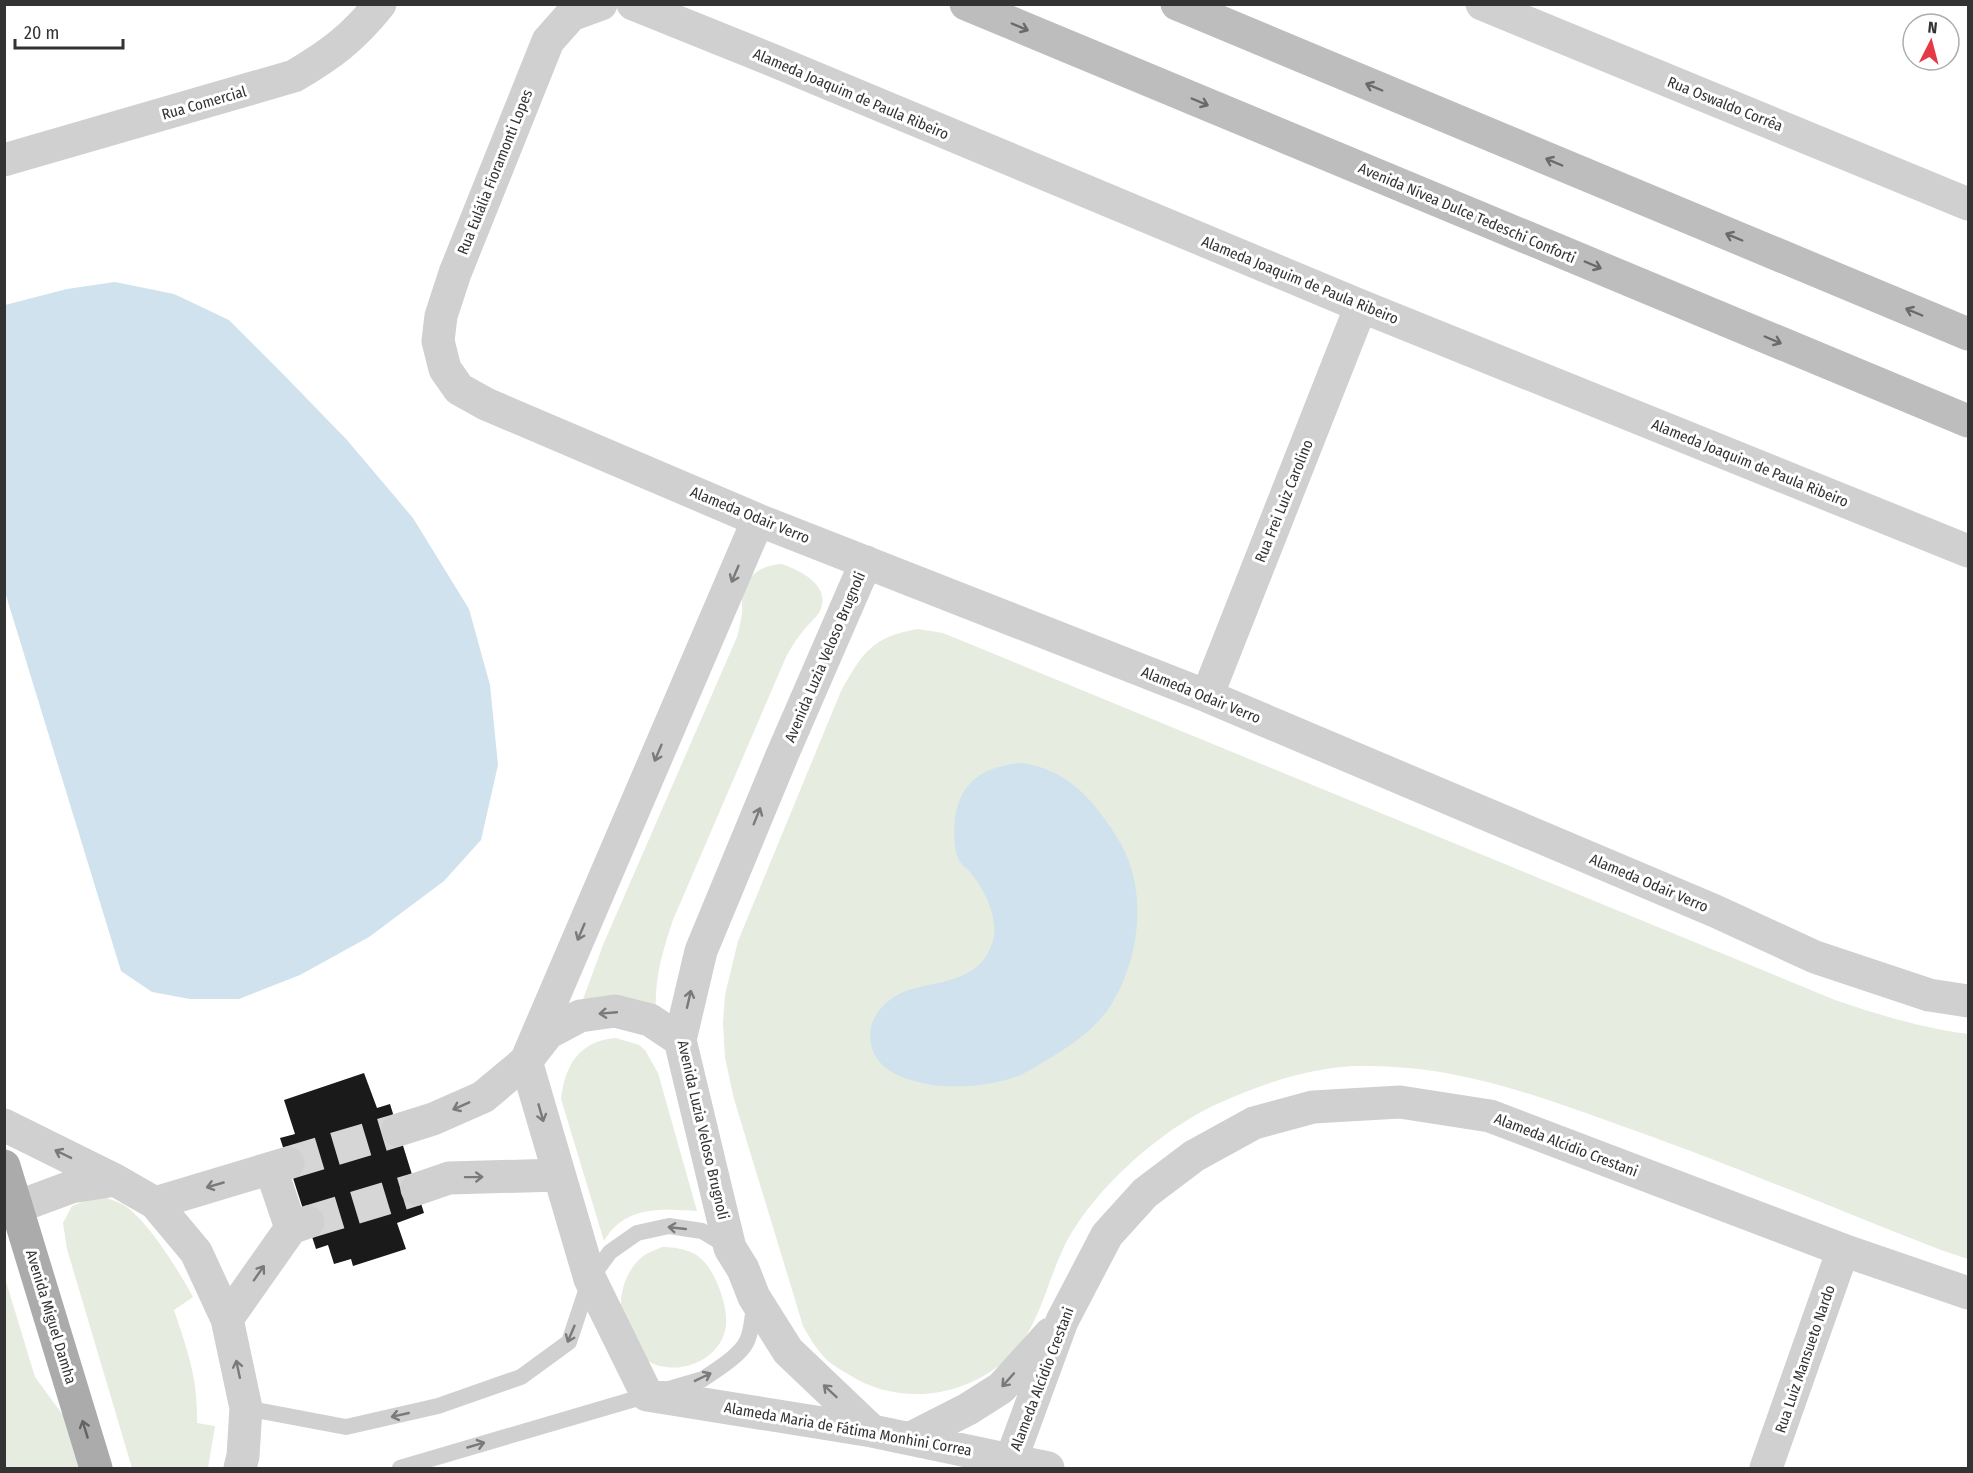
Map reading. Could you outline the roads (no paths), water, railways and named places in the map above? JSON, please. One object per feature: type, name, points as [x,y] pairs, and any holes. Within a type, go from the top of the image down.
[{"type":"main road","name":"Avenida Nívea Dulce Tedeschi Conforti","points":[[966,4],[1968,421]]},
{"type":"main road","points":[[1177,4],[1968,334]]},
{"type":"main road","name":"Avenida Miguel Damha","points":[[4,1166],[11,1206],[96,1468]]},
{"type":"street","name":"Rua Comercial","points":[[4,160],[294,76],[328,56],[361,28],[380,4]]},
{"type":"street","name":"Rua Eulália Fioramonti Lopes","points":[[445,369],[438,340],[441,316],[455,273],[548,41],[571,15],[602,4]]},
{"type":"street","name":"Alameda Joaquim de Paula Ribeiro","points":[[633,4],[1361,306],[1968,551]]},
{"type":"street","name":"Rua Oswaldo Corrêa","points":[[1482,4],[1968,204]]},
{"type":"street","name":"Rua Frei Luiz Carolino","points":[[1207,696],[1361,306]]},
{"type":"street","name":"Alameda Odair Verro","points":[[445,369],[459,389],[486,404],[758,520],[1207,696],[1715,911],[1815,957],[1929,995],[1968,1001]]},
{"type":"street","points":[[647,1395],[591,1279],[526,1061],[758,520]]},
{"type":"street","name":"Avenida Luzia Veloso Brugnoli","points":[[866,562],[783,753],[701,951],[680,1040],[730,1248],[754,1297],[788,1351],[872,1431]]},
{"type":"street","points":[[398,1130],[433,1119],[483,1097],[526,1061],[548,1033],[580,1016],[615,1011],[650,1020],[680,1040]]},
{"type":"street","name":"Alameda Alcídio Crestani","points":[[1011,1460],[1062,1321],[1107,1235],[1145,1192],[1194,1156],[1254,1123],[1313,1107],[1400,1102],[1490,1116],[1844,1250],[1968,1293]]},
{"type":"street","points":[[4,1125],[115,1180],[155,1203],[196,1252],[227,1319],[246,1408],[240,1468]]},
{"type":"street","points":[[155,1203],[280,1166],[299,1225],[227,1319]]},
{"type":"street","points":[[417,1189],[450,1178],[559,1175]]},
{"type":"street","points":[[11,1206],[71,1186],[115,1180]]},
{"type":"street","name":"Rua Luiz Mansueto Nardo","points":[[1766,1468],[1844,1250]]},
{"type":"street","points":[[911,1438],[968,1409],[1001,1388],[1062,1321]]},
{"type":"street","name":"Alameda Maria de Fátima Monhini Correa","points":[[647,1395],[911,1438],[1048,1468]]},
{"type":"lane","points":[[246,1408],[346,1428],[438,1406],[521,1377],[569,1342],[591,1279],[610,1252],[637,1233],[669,1226],[702,1231],[730,1248]]},
{"type":"lane","points":[[400,1468],[704,1379],[728,1361],[747,1342],[754,1297]]},
{"type":"water","points":[[115,282],[174,294],[229,320],[347,440],[413,518],[469,609],[490,685],[498,765],[481,840],[444,881],[369,937],[300,975],[239,999],[190,999],[152,992],[121,971],[5,592],[5,305],[67,289]]},
{"type":"water","points":[[1020,763],[1044,768],[1076,787],[1101,814],[1123,847],[1132,871],[1137,910],[1133,950],[1128,969],[1111,1005],[1098,1022],[1056,1055],[1025,1073],[983,1085],[933,1085],[907,1079],[884,1067],[874,1053],[870,1040],[872,1023],[883,1006],[893,997],[956,978],[973,969],[987,955],[994,932],[990,905],[971,873],[958,858],[954,833],[955,818],[963,794],[976,778],[996,768]]},
{"type":"tunnel","points":[[288,1163],[398,1130]]},
{"type":"tunnel","points":[[308,1222],[417,1189]]}]
